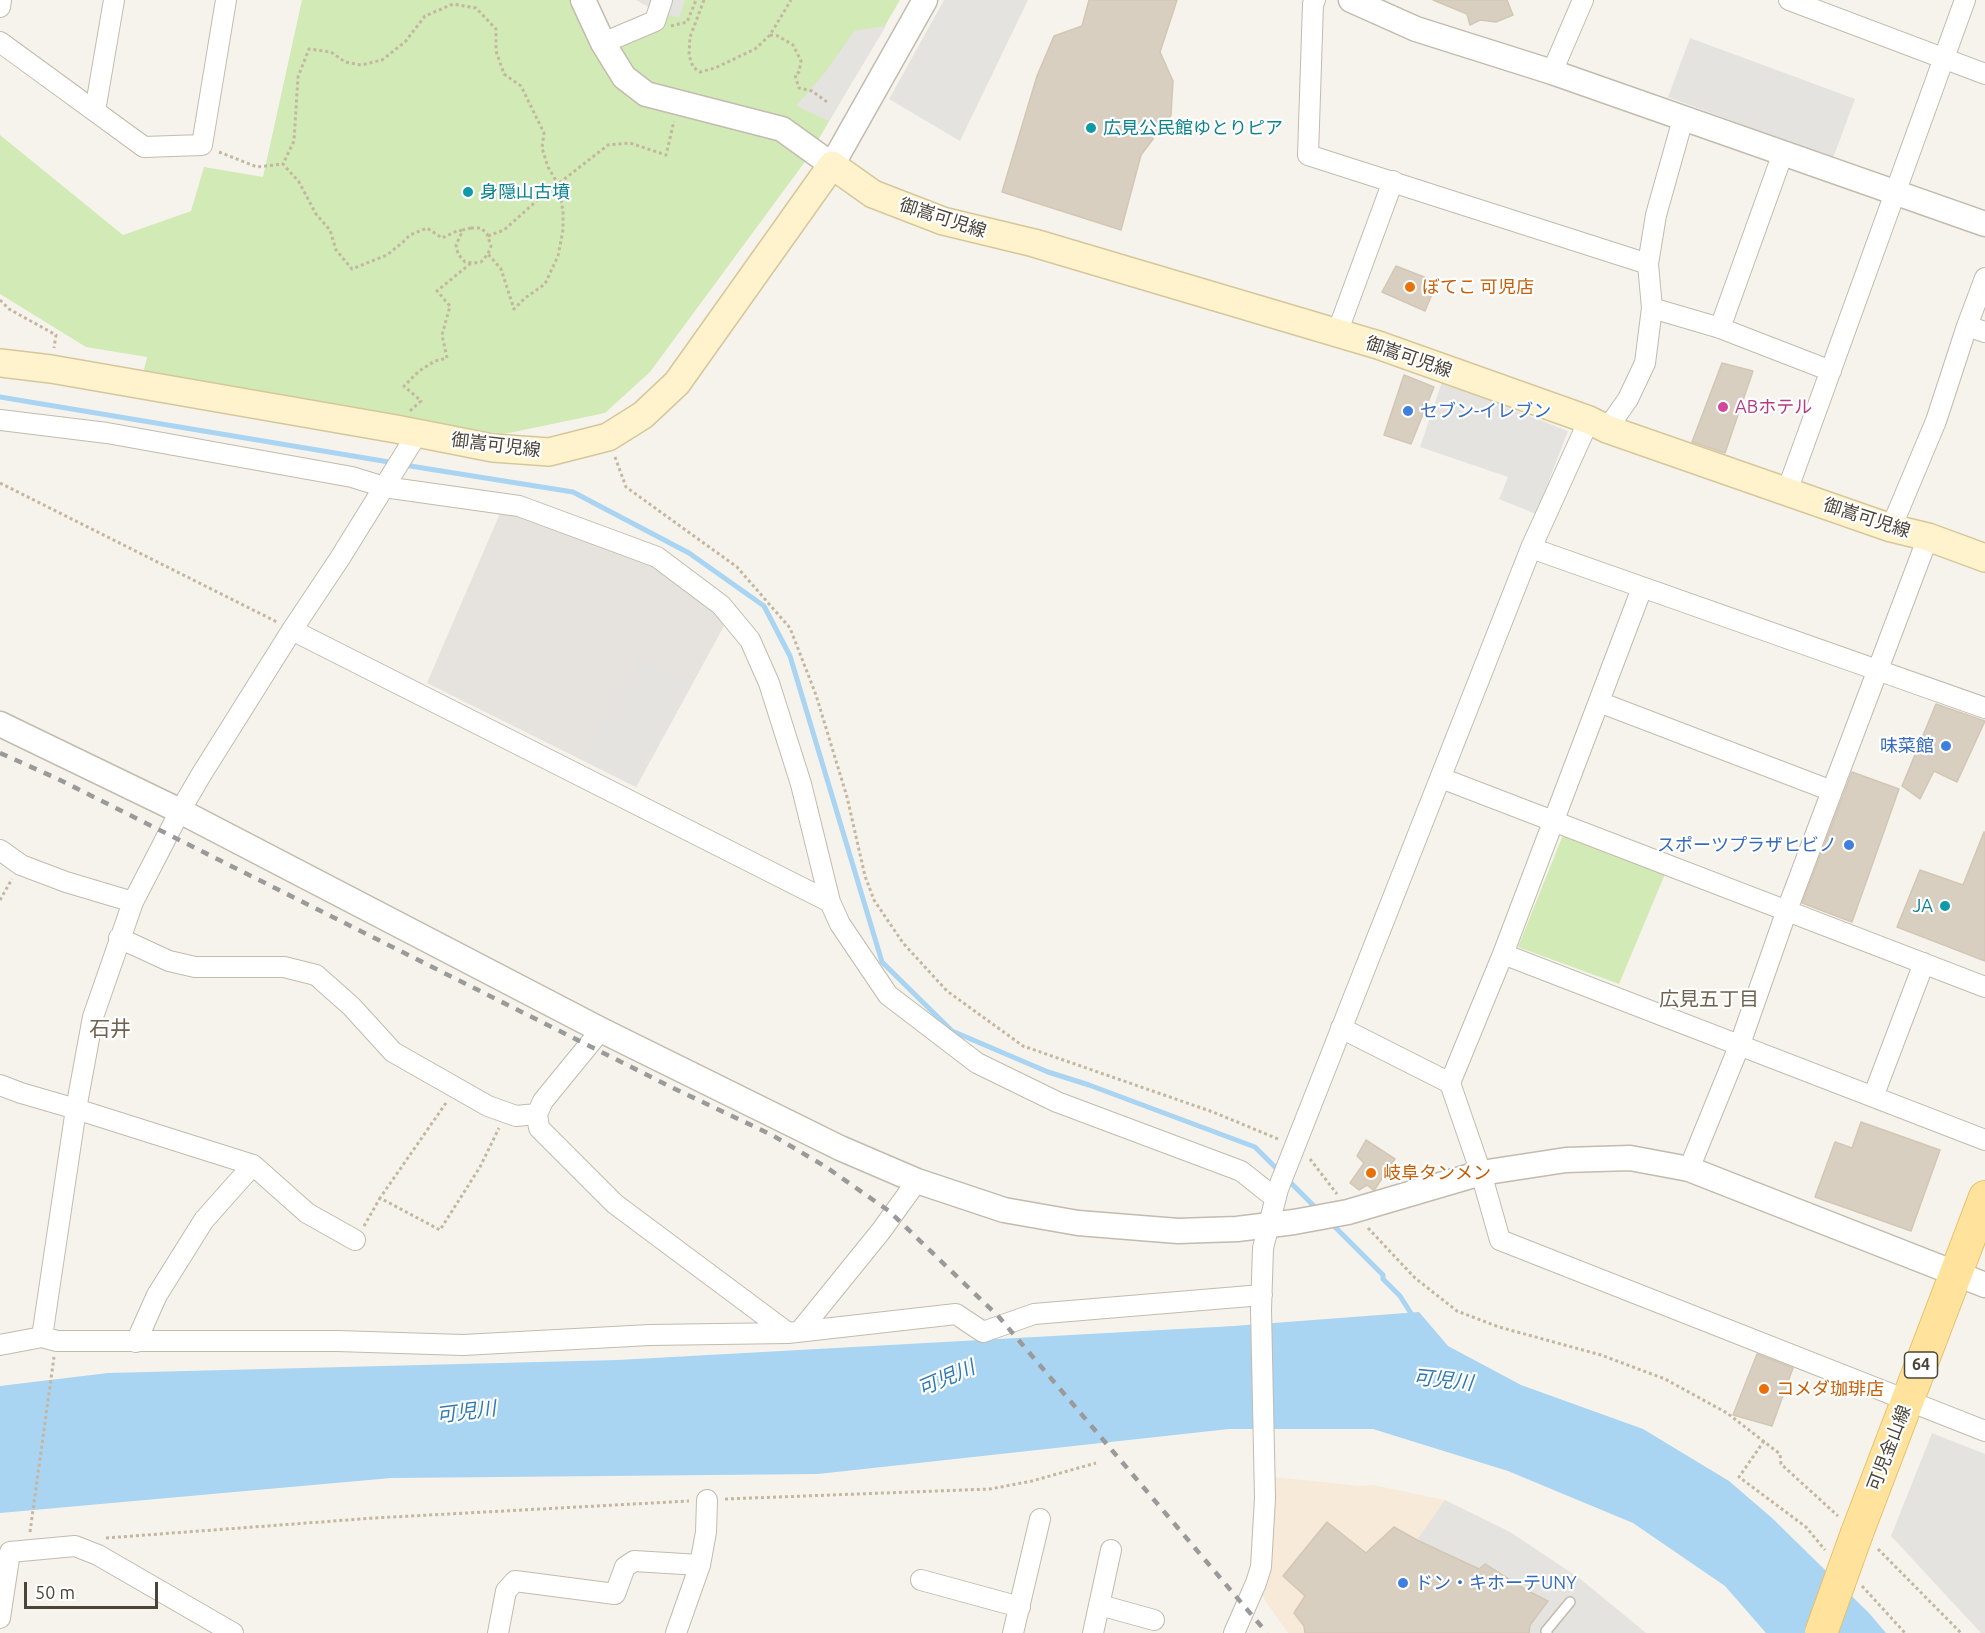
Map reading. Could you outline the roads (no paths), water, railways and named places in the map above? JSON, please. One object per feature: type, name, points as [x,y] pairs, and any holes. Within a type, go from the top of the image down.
[{"type":"main road","name":"御嵩可児線","points":[[2,369],[51,369],[493,448],[549,452],[608,437],[643,415],[676,383],[832,165],[873,194],[943,222],[1034,243],[1378,345],[1891,528],[1928,537],[1985,558]]},
{"type":"main road","name":"可児金山線","points":[[1821,1633],[1985,1197]]},
{"type":"street","points":[[0,7],[1,0]]},
{"type":"street","points":[[95,111],[114,0]]},
{"type":"street","points":[[0,42],[144,147],[202,145],[226,0]]},
{"type":"street","points":[[583,0],[603,43],[624,77],[646,94],[782,129],[832,165],[925,0]]},
{"type":"street","points":[[603,43],[655,21],[662,0]]},
{"type":"street","points":[[1315,0],[1313,4],[1308,154],[1648,264]]},
{"type":"street","points":[[1351,0],[1416,29],[1552,72],[1985,224]]},
{"type":"street","points":[[1552,72],[1583,0]]},
{"type":"street","points":[[1790,0],[1985,74]]},
{"type":"street","points":[[1787,491],[1965,0]]},
{"type":"street","points":[[1234,1633],[1261,1567],[1265,1498],[1263,1248],[1276,1193],[1531,548],[1598,425],[1628,399],[1645,363],[1652,308],[1648,264],[1656,215],[1683,119]]},
{"type":"street","points":[[1720,328],[1783,153]]},
{"type":"street","points":[[1337,333],[1393,181]]},
{"type":"street","points":[[1891,528],[1976,329],[1985,279]]},
{"type":"street","points":[[1652,308],[1720,328],[1831,371]]},
{"type":"street","points":[[0,420],[130,437],[352,477],[384,488],[519,506],[657,557],[721,605],[750,640],[769,683],[801,784],[831,902],[840,924],[888,995],[977,1063],[1057,1102],[1241,1171],[1276,1193]]},
{"type":"street","points":[[49,1339],[76,1109],[93,1017],[133,902],[180,811],[292,630],[384,488],[407,432]]},
{"type":"street","points":[[1689,1169],[1740,1044],[1787,910],[1928,537]]},
{"type":"street","points":[[1531,548],[1985,708]]},
{"type":"street","points":[[1642,588],[1503,954],[1450,1083],[1481,1173],[1500,1240],[1985,1431]]},
{"type":"street","points":[[292,630],[831,902]]},
{"type":"street","points":[[1599,702],[1832,791]]},
{"type":"street","points":[[0,724],[180,811],[601,1030],[840,1148],[917,1181],[1004,1210],[1078,1223],[1178,1231],[1237,1229],[1306,1220],[1351,1211],[1481,1173],[1566,1160],[1630,1158],[1689,1169],[1985,1285]]},
{"type":"street","points":[[1441,778],[1985,987]]},
{"type":"street","points":[[0,850],[21,865],[66,882],[133,902]]},
{"type":"street","points":[[119,938],[169,961],[195,967],[284,967],[316,975],[351,1006],[393,1052],[488,1106],[516,1116],[537,1114]]},
{"type":"street","points":[[1503,954],[1985,1140]]},
{"type":"street","points":[[1873,1096],[1924,963]]},
{"type":"street","points":[[1341,1028],[1450,1083]]},
{"type":"street","points":[[601,1030],[543,1101],[537,1114],[538,1128],[615,1203],[794,1332]]},
{"type":"street","points":[[0,1085],[253,1165],[307,1213],[355,1240]]},
{"type":"street","points":[[136,1342],[157,1295],[204,1220],[253,1165]]},
{"type":"street","points":[[794,1332],[881,1231],[917,1181]]},
{"type":"street","points":[[0,1344],[49,1339],[136,1342],[337,1341],[463,1345],[650,1335],[794,1332],[956,1314],[982,1332],[1034,1314],[1262,1303]]},
{"type":"street","points":[[676,1633],[700,1565],[706,1532],[707,1500]]},
{"type":"street","points":[[1013,1633],[1040,1519]]},
{"type":"street","points":[[0,1618],[10,1552],[75,1546],[98,1555],[233,1633]]},
{"type":"street","points":[[1093,1633],[1112,1550]]},
{"type":"street","points":[[498,1633],[506,1591],[515,1581],[615,1594],[625,1567],[634,1561],[700,1565]]},
{"type":"street","points":[[921,1580],[1020,1607]]},
{"type":"street","points":[[1100,1605],[1154,1620]]},
{"type":"lane","points":[[1547,1633],[1546,1631],[1570,1602]]},
{"type":"water","name":"可児川","points":[[1419,1312],[1448,1346],[1521,1385],[1643,1429],[1729,1481],[1772,1518],[1869,1613],[1886,1633],[1766,1633],[1725,1586],[1633,1523],[1508,1471],[1373,1429],[1229,1429],[818,1474],[391,1478],[0,1513],[0,1386],[108,1373],[618,1360],[1234,1326]]},
{"type":"waterway","points":[[0,397],[395,463]]},
{"type":"waterway","points":[[404,465],[573,492],[689,553],[764,606],[790,656],[882,962],[952,1031],[1048,1072],[1255,1147],[1281,1173]]},
{"type":"waterway","points":[[1288,1180],[1319,1211]]},
{"type":"waterway","points":[[1330,1222],[1383,1275],[1383,1279],[1400,1296],[1414,1318]]},
{"type":"railway","points":[[0,753],[58,779],[675,1089],[772,1135],[826,1167],[889,1211],[999,1317],[1267,1633]]},
{"type":"place","name":"広見公民館ゆとりピア","points":[[1091,128]]},
{"type":"place","name":"身隠山古墳","points":[[468,192]]},
{"type":"place","name":"ぼてこ 可児店","points":[[1410,287]]},
{"type":"place","name":"ABホテル","points":[[1723,407]]},
{"type":"place","name":"セブン-イレブン","points":[[1408,411]]},
{"type":"place","name":"味菜館","points":[[1946,746]]},
{"type":"place","name":"スポーツプラザヒビノ","points":[[1849,845]]},
{"type":"place","name":"JA","points":[[1945,906]]},
{"type":"place","name":"岐阜タンメン","points":[[1371,1173]]},
{"type":"place","name":"コメダ珈琲店","points":[[1764,1389]]},
{"type":"place","name":"ドン・キホーテUNY","points":[[1403,1583]]},
{"type":"district","name":"広見五丁目","points":[[1709,999]]},
{"type":"district","name":"石井","points":[[110,1029]]}]
